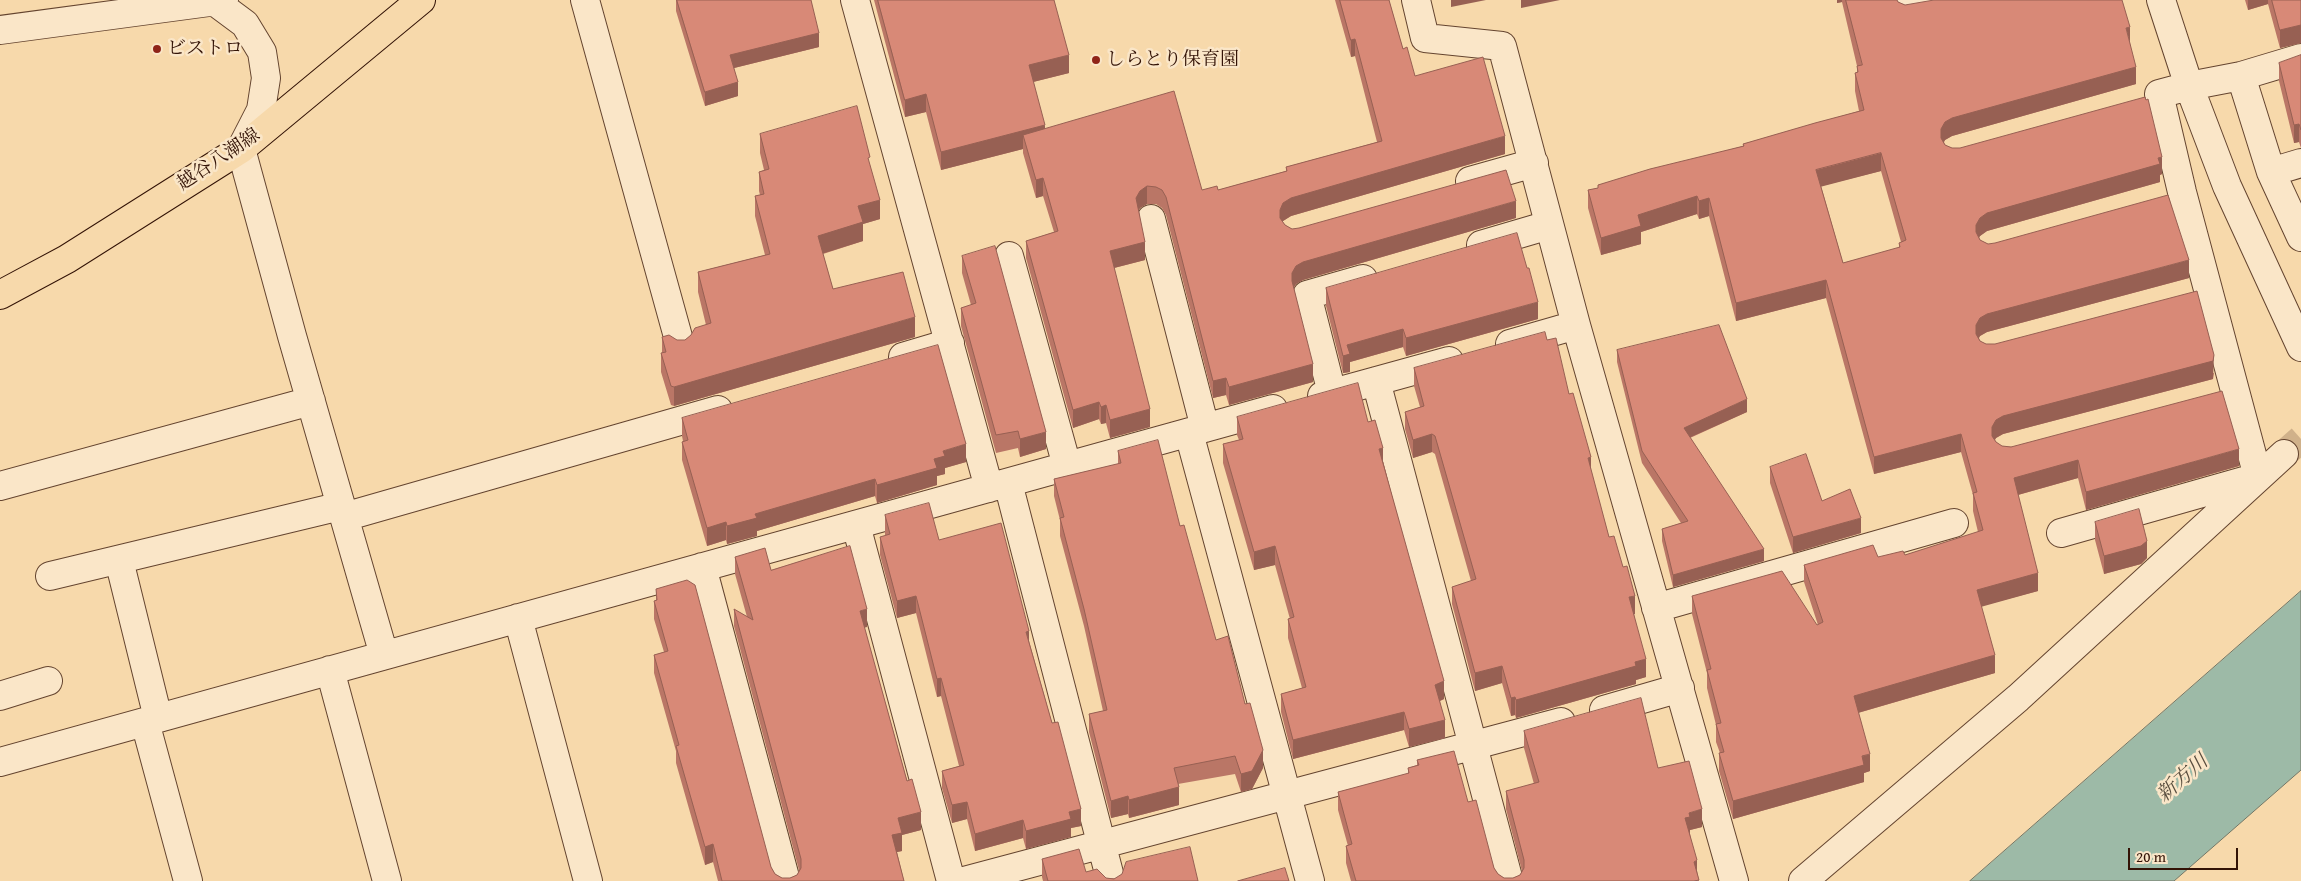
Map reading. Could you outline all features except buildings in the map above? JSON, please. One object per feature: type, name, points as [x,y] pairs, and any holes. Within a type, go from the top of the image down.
[{"type":"main road","name":"越谷八潮線","points":[[0,295],[67,259],[241,148],[422,0]]},
{"type":"street","points":[[585,0],[680,344]]},
{"type":"street","points":[[855,0],[950,343],[999,485],[1111,881]]},
{"type":"street","points":[[1416,0],[1425,38],[1502,46],[1576,325],[1734,881]]},
{"type":"street","points":[[1908,4],[1943,0]]},
{"type":"street","points":[[2162,0],[2189,86],[2227,186],[2301,347]]},
{"type":"street","points":[[0,30],[219,1],[245,24],[262,52],[266,78],[261,110],[241,148],[384,655]]},
{"type":"street","points":[[2132,102],[2189,86],[2241,76],[2301,58]]},
{"type":"street","points":[[2241,76],[2271,172],[2301,237]]},
{"type":"street","points":[[2159,94],[2182,192],[2258,477]]},
{"type":"street","points":[[1448,188],[1534,163]]},
{"type":"street","points":[[2271,172],[2301,163]]},
{"type":"street","points":[[2153,200],[2182,192]]},
{"type":"street","points":[[1151,219],[1197,430],[1286,795],[1310,881]]},
{"type":"street","points":[[1456,252],[1549,225]]},
{"type":"street","points":[[1009,256],[1067,466]]},
{"type":"street","points":[[1332,393],[1307,295],[1391,271]]},
{"type":"street","points":[[2180,297],[2208,289]]},
{"type":"street","points":[[0,762],[1576,325]]},
{"type":"street","points":[[882,362],[950,343]]},
{"type":"street","points":[[1376,381],[1509,881]]},
{"type":"street","points":[[2206,396],[2235,389]]},
{"type":"street","points":[[0,486],[311,401]]},
{"type":"street","points":[[50,576],[343,511],[738,404]]},
{"type":"street","points":[[1802,881],[2018,698],[2284,454]]},
{"type":"street","points":[[2061,533],[2258,477]]},
{"type":"street","points":[[1656,608],[1954,523]]},
{"type":"street","points":[[856,525],[951,881]]},
{"type":"street","points":[[119,560],[188,881]]},
{"type":"street","points":[[702,567],[786,881]]},
{"type":"street","points":[[518,618],[588,881]]},
{"type":"street","points":[[330,670],[387,881]]},
{"type":"street","points":[[0,696],[48,681]]},
{"type":"street","points":[[964,881],[1472,747],[1680,688]]},
{"type":"water","name":"新方川","points":[[2301,591],[2301,770],[2174,881],[1970,881]]},
{"type":"tunnel","points":[[2284,454],[2301,439]]},
{"type":"place","name":"ビストロ","points":[[157,49]]},
{"type":"place","name":"しらとり保育園","points":[[1096,60]]}]
